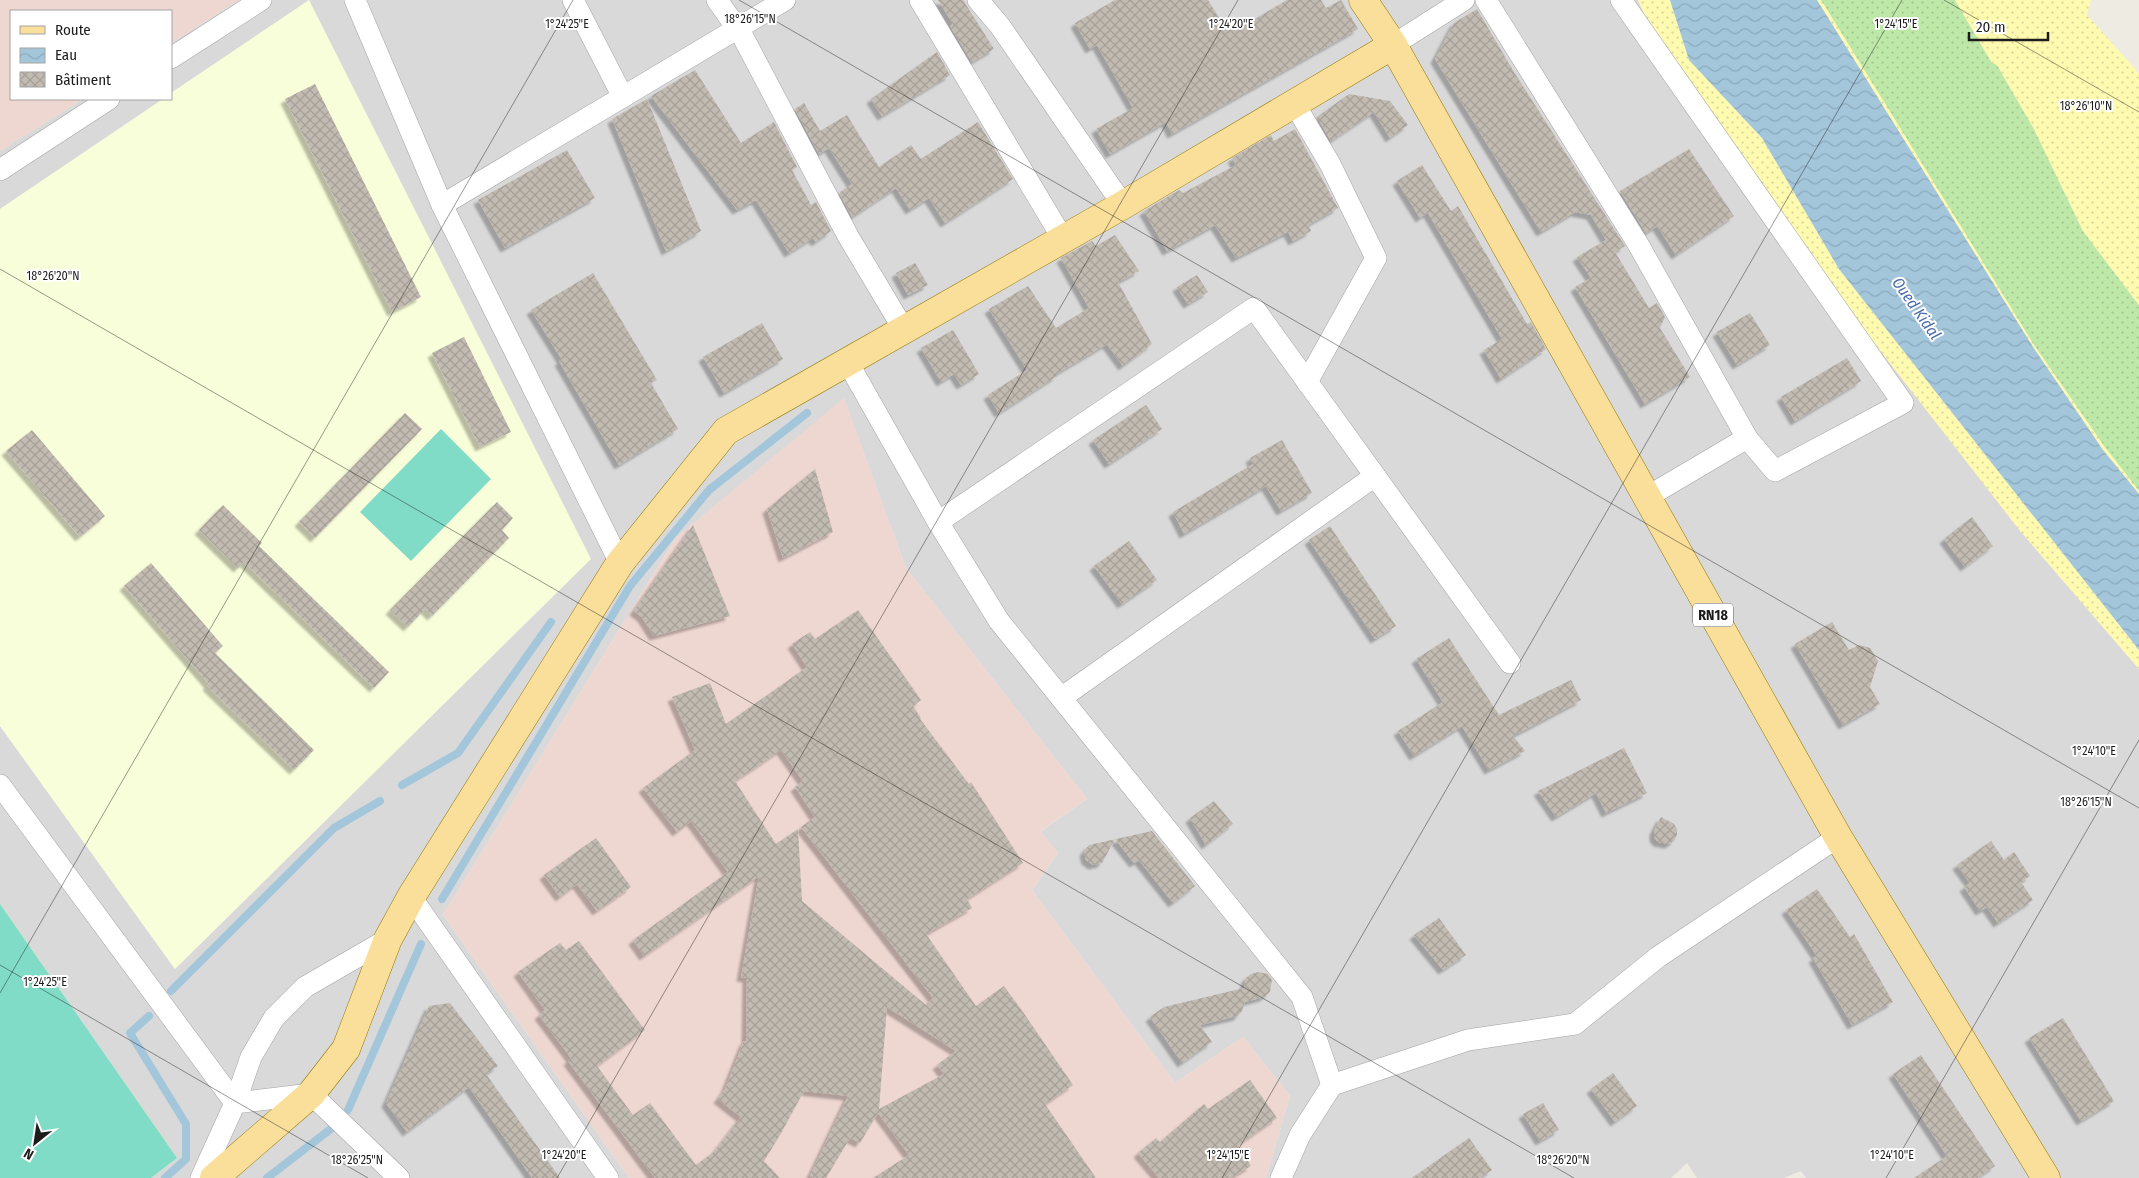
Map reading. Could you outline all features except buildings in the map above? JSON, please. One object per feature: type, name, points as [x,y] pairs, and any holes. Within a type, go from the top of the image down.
[{"type":"main road","points":[[215,1177],[311,1094],[346,1049],[388,939],[412,897],[620,563],[726,431],[1123,204],[1393,45],[1362,0]]},
{"type":"main road","name":"RN18","points":[[1393,45],[1838,837],[2046,1178]]},
{"type":"street","points":[[172,57],[261,0]]},
{"type":"street","points":[[355,0],[442,205],[620,563]]},
{"type":"street","points":[[573,0],[623,97]]},
{"type":"street","points":[[717,0],[737,29],[848,236],[904,330]]},
{"type":"street","points":[[442,205],[785,0]]},
{"type":"street","points":[[920,0],[1062,239]]},
{"type":"street","points":[[978,0],[1000,26],[1123,204]]},
{"type":"street","points":[[1393,45],[1464,0]]},
{"type":"street","points":[[1486,0],[1638,244],[1747,438],[1775,471],[1903,403],[1621,0]]},
{"type":"street","points":[[0,170],[107,100]]},
{"type":"street","points":[[1294,103],[1330,164],[1376,258],[1307,382]]},
{"type":"street","points":[[938,522],[1254,308],[1510,663]]},
{"type":"street","points":[[848,361],[938,522],[999,620],[1302,997],[1332,1085]]},
{"type":"street","points":[[1647,497],[1747,438]]},
{"type":"street","points":[[1061,698],[1375,476]]},
{"type":"street","points":[[0,785],[235,1103]]},
{"type":"street","points":[[1281,1178],[1300,1135],[1332,1085],[1468,1040],[1575,1024],[1658,957],[1838,837]]},
{"type":"street","points":[[412,897],[608,1178]]},
{"type":"street","points":[[215,1177],[235,1103],[251,1057],[274,1018],[305,987],[388,939]]},
{"type":"street","points":[[235,1103],[311,1094],[399,1178]]},
{"type":"shaded area","points":[[0,0],[239,0],[172,42],[172,10],[10,10],[10,100],[81,100],[0,151]]},
{"type":"shaded area","points":[[239,0],[1638,0],[1675,82],[2021,532],[2139,669],[2139,1178],[1806,1178],[1801,1171],[1784,1178],[1697,1178],[1687,1163],[1671,1178],[1266,1178],[1290,1096],[1243,1037],[1175,1083],[1032,890],[1058,853],[1040,832],[1087,799],[906,568],[844,399],[675,539],[443,915],[629,1178],[151,1178],[177,1158],[0,904],[0,726],[175,969],[309,1],[172,92],[172,42]]},
{"type":"shaded area","points":[[309,0],[591,559],[175,969],[0,726],[0,209],[162,100],[172,100],[172,92]]},
{"type":"shaded area","points":[[81,100],[162,100],[0,209],[0,151]]},
{"type":"shaded area","points":[[844,398],[906,568],[1087,799],[1041,831],[1058,853],[1032,890],[1175,1083],[1243,1037],[1290,1096],[1266,1178],[629,1178],[443,915],[675,539]]},
{"type":"shaded area","points":[[441,429],[491,479],[411,561],[360,512]]},
{"type":"shaded area","points":[[0,904],[177,1158],[151,1178],[0,1178]]},
{"type":"green space","points":[[1821,0],[1955,0],[1992,63],[1997,65],[2034,129],[2083,231],[2139,305],[2139,491],[2104,446],[2034,345]]},
{"type":"sand","points":[[1638,0],[1670,0],[1689,60],[1762,138],[1839,269],[2139,650],[2139,669],[2021,532],[1675,82]]},
{"type":"sand","points":[[1817,0],[1821,0],[2034,345],[2104,446],[2139,491],[2139,494],[2103,450],[2033,347]]},
{"type":"sand","points":[[1955,0],[2091,0],[2087,15],[2139,73],[2139,305],[2083,231],[2034,129],[1997,65],[1992,63]]},
{"type":"water","name":"Oued Kidal","points":[[1670,0],[1817,0],[2033,347],[2103,450],[2139,494],[2139,650],[1839,269],[1762,138],[1689,60]]},
{"type":"waterway","points":[[442,899],[630,586],[709,490],[807,413]]},
{"type":"waterway","points":[[402,785],[458,753],[551,622]]},
{"type":"waterway","points":[[171,991],[334,828],[380,801]]},
{"type":"waterway","points":[[348,1110],[421,944]]},
{"type":"waterway","points":[[149,1016],[130,1033],[186,1124],[186,1159],[165,1178]]},
{"type":"waterway","points":[[267,1178],[332,1128]]}]
